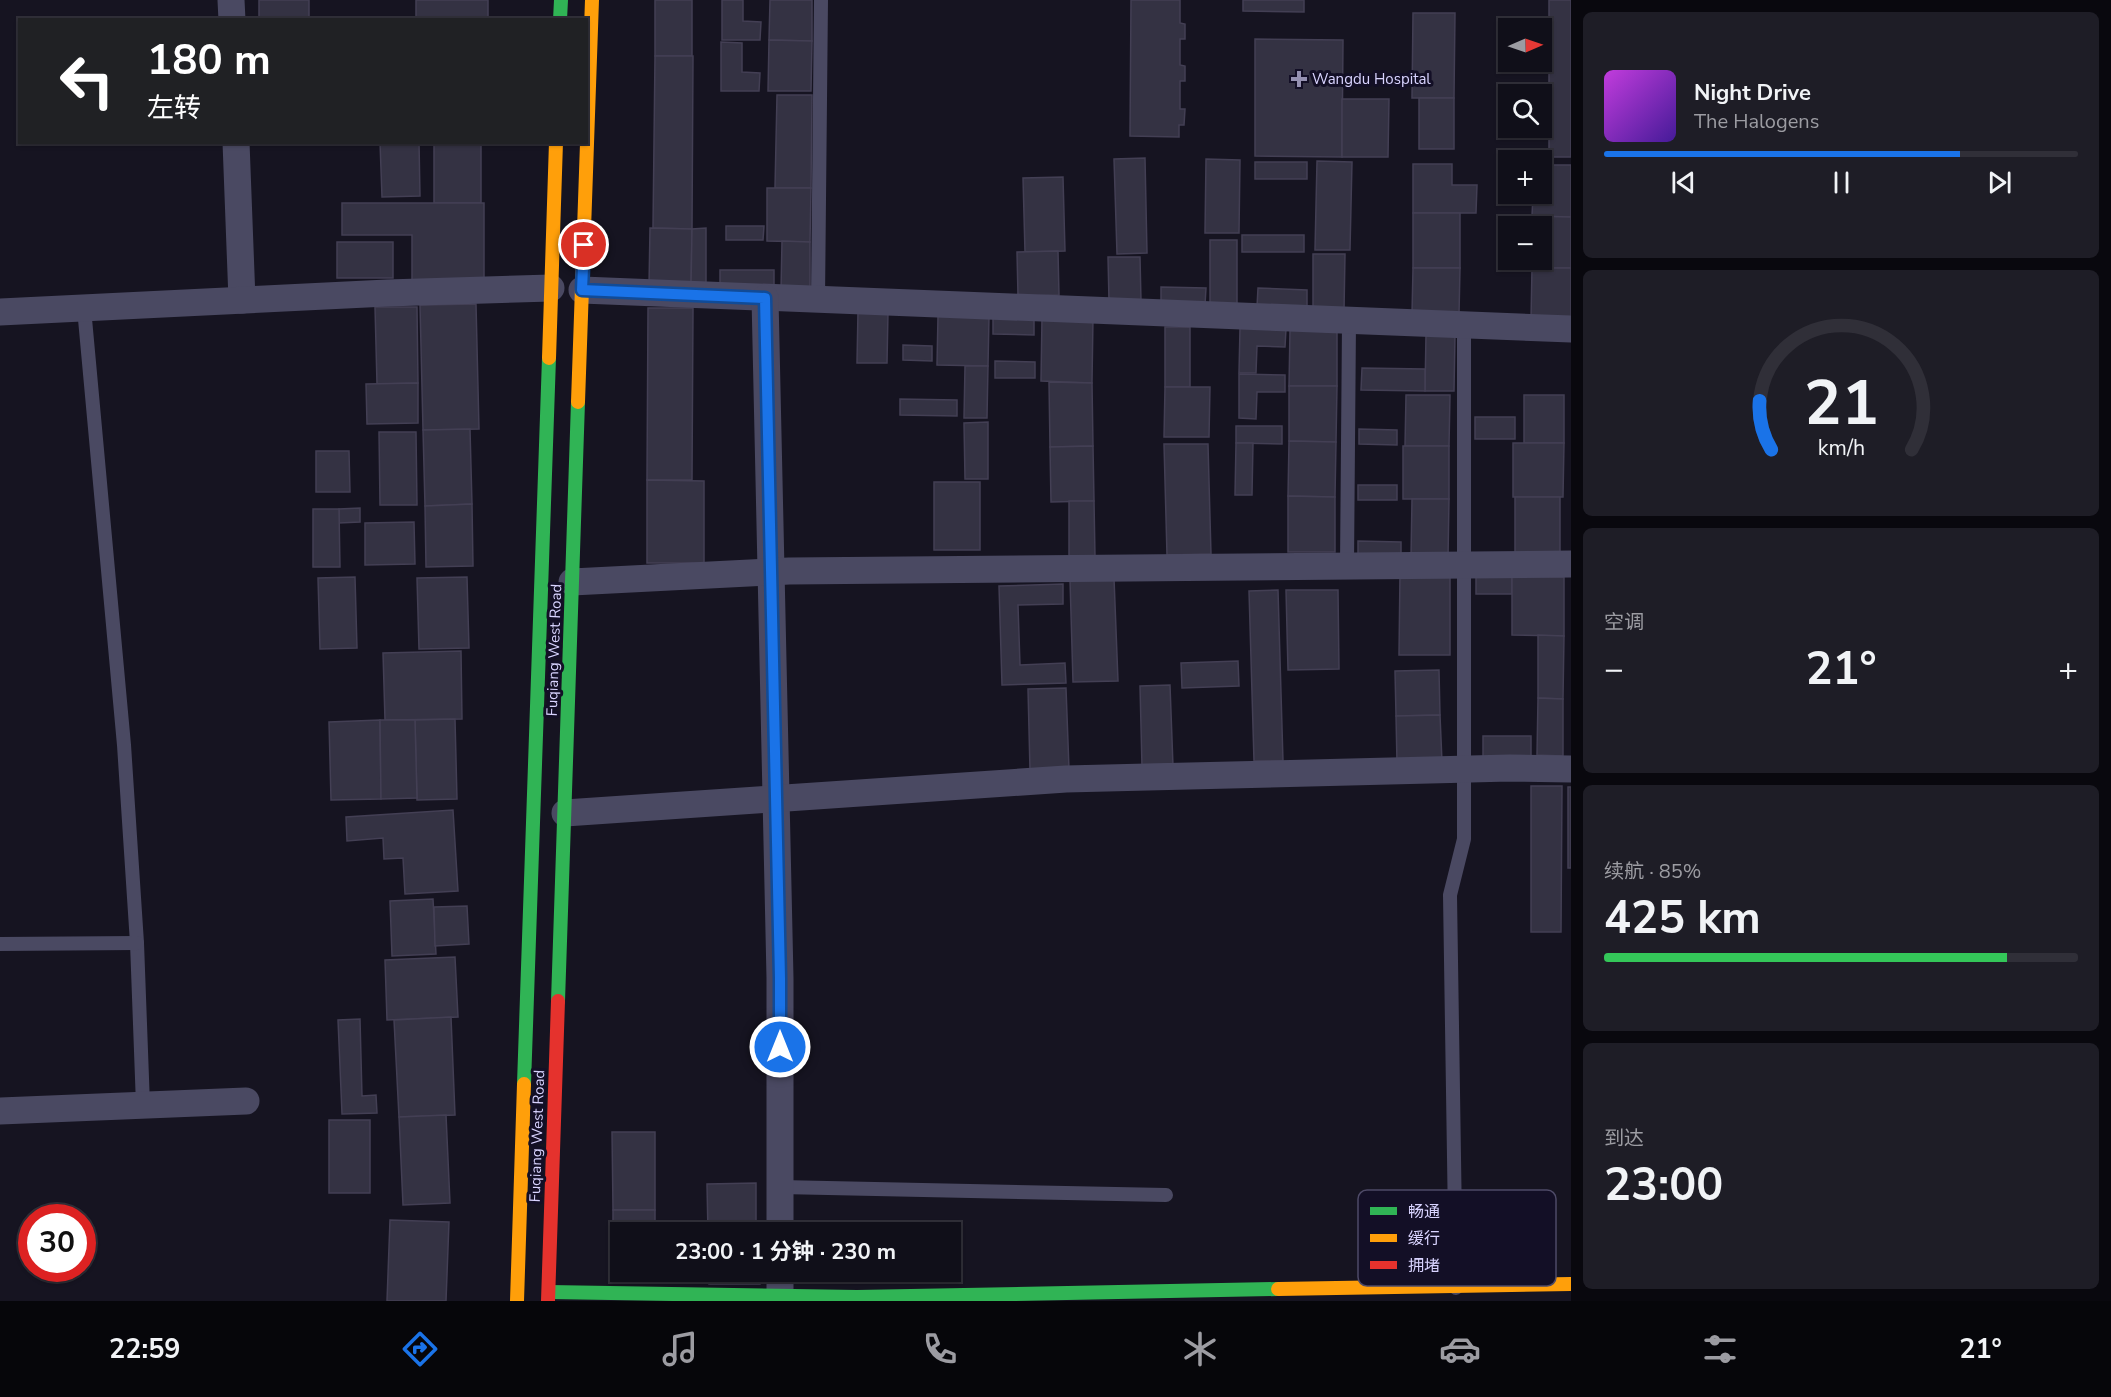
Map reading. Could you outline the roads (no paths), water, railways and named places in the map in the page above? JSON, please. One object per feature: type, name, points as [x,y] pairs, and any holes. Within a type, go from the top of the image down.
[{"type":"main road","points":[[560,18],[561,0]]},
{"type":"main road","name":"Fuqiang West Road","points":[[588,116],[592,0]]},
{"type":"main road","name":"Fuqiang West Road","points":[[517,1301],[556,144]]},
{"type":"main road","name":"Fuqiang West Road","points":[[549,1297],[587,144]]},
{"type":"main road","points":[[1556,1284],[1571,1284]]},
{"type":"main road","points":[[549,1297],[780,1290],[857,1297],[1456,1286]]},
{"type":"street","points":[[231,0],[232,18]]},
{"type":"street","points":[[236,144],[242,300]]},
{"type":"street","points":[[0,312],[387,292],[551,288]]},
{"type":"street","points":[[582,290],[1571,329]]},
{"type":"street","points":[[765,298],[780,978],[780,1222]]},
{"type":"street","points":[[572,582],[771,572],[1571,564]]},
{"type":"street","points":[[565,813],[1066,779],[1510,768],[1571,769]]},
{"type":"street","points":[[0,1111],[246,1101]]},
{"type":"lane","points":[[818,300],[821,0]]},
{"type":"lane","points":[[84,308],[124,746],[137,943],[143,1105]]},
{"type":"lane","points":[[1347,566],[1349,322]]},
{"type":"lane","points":[[1455,1190],[1450,895],[1464,839],[1464,326]]},
{"type":"lane","points":[[0,944],[137,943]]},
{"type":"lane","points":[[780,1187],[1166,1195]]},
{"type":"lane","points":[[1456,1286],[1456,1301]]},
{"type":"place","name":"Wangdu Hospital","points":[[1299,79]]}]
